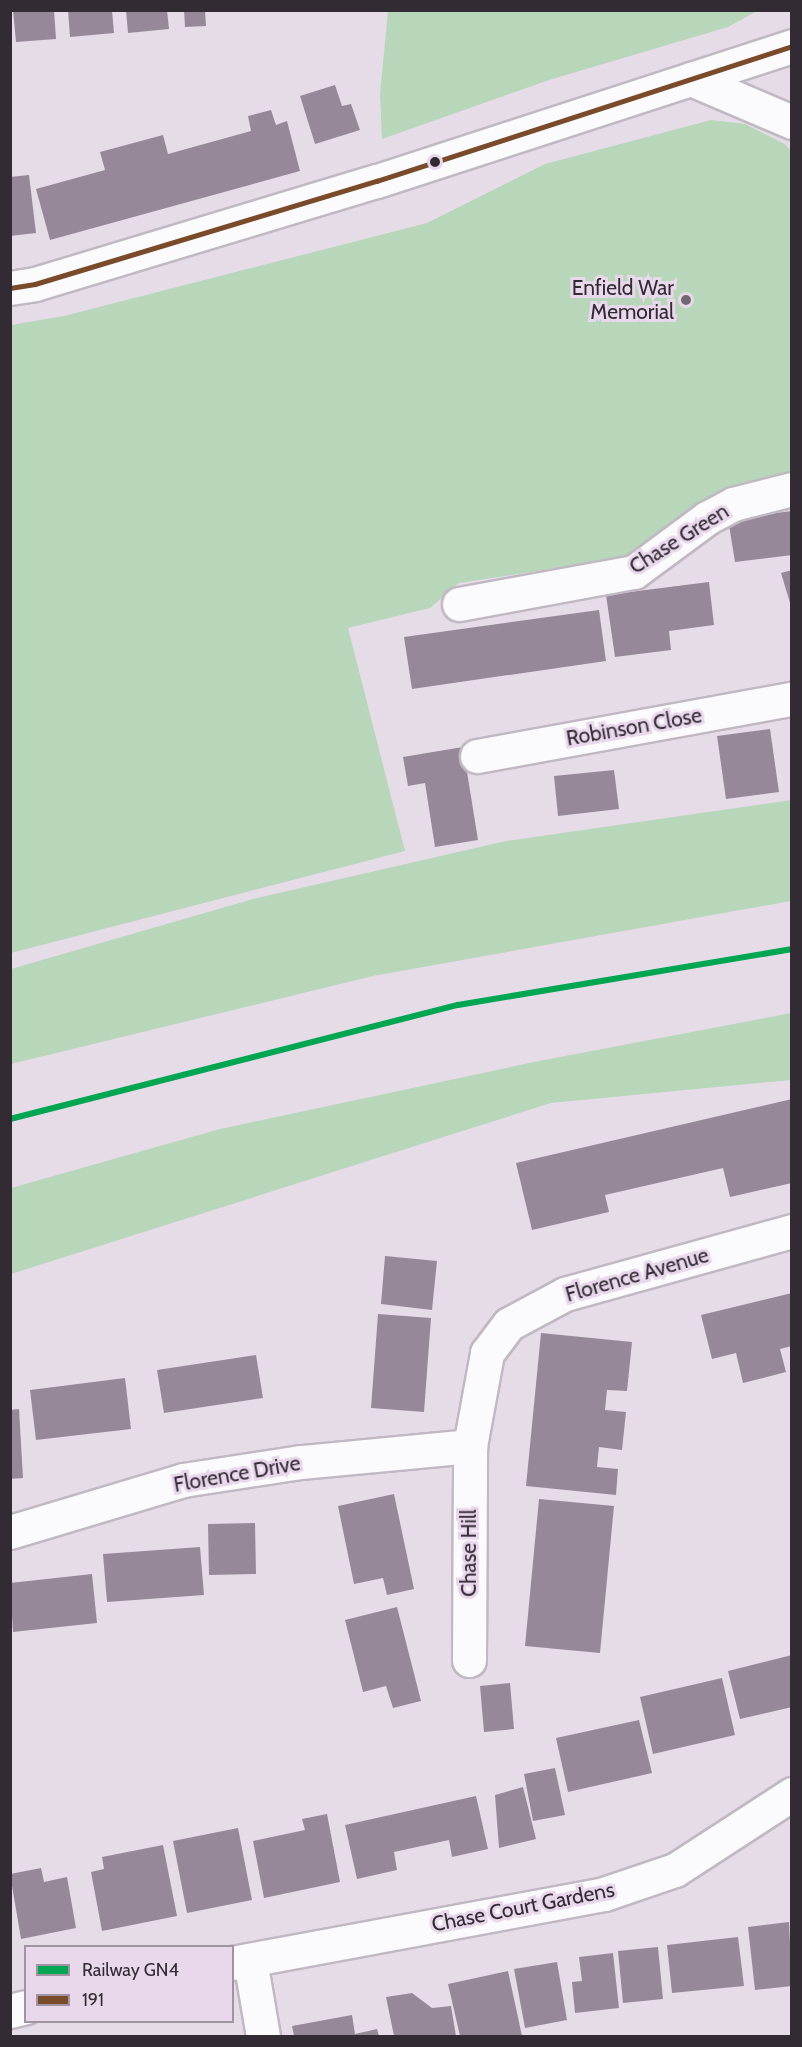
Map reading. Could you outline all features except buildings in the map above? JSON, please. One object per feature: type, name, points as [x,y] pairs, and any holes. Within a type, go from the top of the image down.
[{"type":"street","points":[[10,288],[35,284],[378,181],[792,46]]},
{"type":"street","points":[[691,79],[792,122]]},
{"type":"street","name":"Chase Green","points":[[459,604],[634,572],[706,518],[733,504],[792,489]]},
{"type":"street","name":"Robinson Close","points":[[477,756],[792,699]]},
{"type":"street","name":"Florence Avenue","points":[[470,1446],[487,1353],[509,1324],[565,1294],[792,1231]]},
{"type":"street","name":"Florence Drive","points":[[10,1532],[183,1480],[301,1462],[470,1446]]},
{"type":"street","name":"Chase Hill","points":[[469,1660],[470,1446]]},
{"type":"street","name":"Chase Court Gardens","points":[[241,1962],[604,1894],[675,1870],[792,1794]]},
{"type":"street","points":[[241,1962],[263,2037]]},
{"type":"green space","points":[[388,10],[757,11],[728,27],[549,80],[382,139],[380,94]]},
{"type":"green space","points":[[711,120],[745,124],[785,144],[792,153],[791,478],[635,556],[459,583],[430,608],[348,628],[405,851],[11,953],[11,325],[64,316],[427,223],[545,164]]},
{"type":"green space","points":[[791,800],[791,901],[373,976],[11,1064],[11,969],[253,899],[506,841]]},
{"type":"green space","points":[[791,1013],[791,1080],[551,1103],[11,1274],[11,1188],[220,1129],[539,1061]]},
{"type":"rail line","name":"GN4","points":[[10,1119],[458,1005],[792,949]]},
{"type":"transit line","name":"191","points":[[10,288],[35,284],[377,181],[792,46]]},
{"type":"place","name":"Enfield War Memorial","points":[[686,300]]}]
